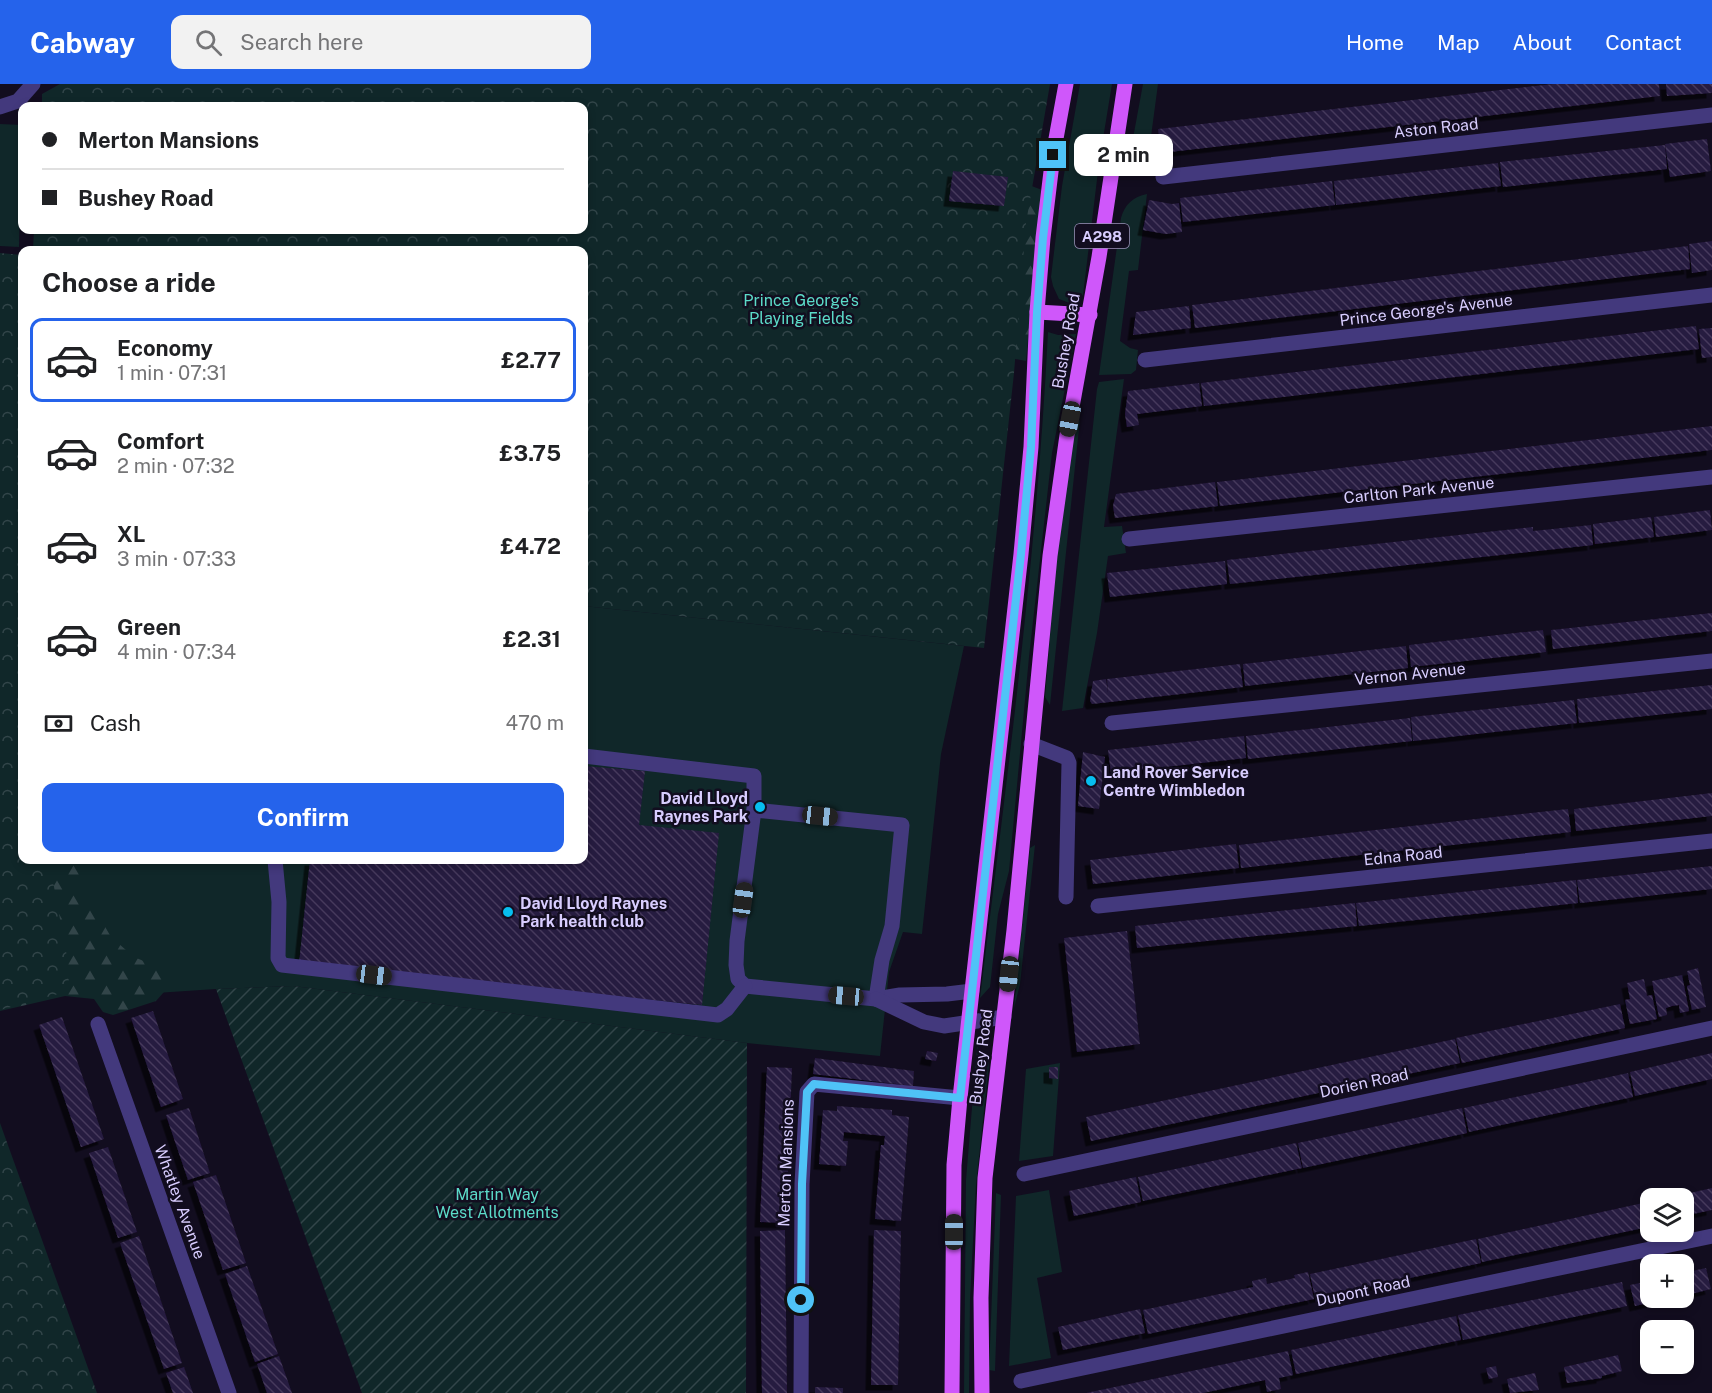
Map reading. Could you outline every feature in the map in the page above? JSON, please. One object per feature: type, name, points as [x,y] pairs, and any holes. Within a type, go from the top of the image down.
[{"type":"main road","name":"Bushey Road","points":[[952,1393],[954,1165],[1023,542],[1031,447],[1037,312],[1052,167],[1066,84]]},
{"type":"main road","name":"Bushey Road","points":[[982,1393],[981,1298],[985,1178],[1004,1017],[1052,545],[1067,435],[1090,315],[1125,84]]},
{"type":"main road","points":[[1037,312],[1090,315]]},
{"type":"street","points":[[0,107],[18,100],[33,84]]},
{"type":"street","name":"Aston Road","points":[[1163,177],[1712,115]]},
{"type":"street","name":"Prince George's Avenue","points":[[1145,360],[1712,295]]},
{"type":"street","name":"Carlton Park Avenue","points":[[1129,539],[1712,477]]},
{"type":"street","name":"Vernon Avenue","points":[[1112,723],[1712,661]]},
{"type":"street","points":[[1031,744],[1067,758],[1070,763],[1066,897]]},
{"type":"street","points":[[588,756],[754,776],[754,810],[737,941],[738,979],[745,986],[876,999],[900,994],[947,994],[972,991]]},
{"type":"street","points":[[754,810],[902,825],[892,926],[882,960],[876,999]]},
{"type":"street","name":"Edna Road","points":[[1098,906],[1712,841]]},
{"type":"street","points":[[275,864],[279,902],[278,958],[282,965],[718,1015],[727,1009],[745,986]]},
{"type":"street","points":[[876,999],[924,1022],[944,1026],[1004,1017]]},
{"type":"street","name":"Whatley Avenue","points":[[98,1024],[229,1393]]},
{"type":"street","name":"Dorien Road","points":[[1024,1174],[1712,1028]]},
{"type":"street","name":"Merton Mansions","points":[[801,1393],[802,1184],[807,1092],[814,1084],[960,1098]]},
{"type":"street","name":"Dupont Road","points":[[1021,1381],[1712,1236]]},
{"type":"green space","name":"Prince George's Playing Fields","points":[[60,84],[1050,84],[1026,223],[1014,373],[984,648],[588,606],[588,246],[33,246],[34,234],[588,234],[588,102],[42,102],[42,94]]},
{"type":"green space","points":[[1080,84],[1112,84],[1099,163],[1083,295],[1072,304],[1059,299],[1051,277],[1062,186]]},
{"type":"green space","points":[[1143,84],[1158,84],[1148,159],[1142,159],[1133,154],[1131,149]]},
{"type":"green space","points":[[0,124],[18,125],[19,246],[0,246]]},
{"type":"green space","points":[[1021,182],[1042,190],[1026,361],[1011,358]]},
{"type":"green space","points":[[1147,194],[1138,270],[1129,271],[1120,341],[1138,350],[1136,370],[1131,374],[1099,375],[1121,218],[1130,202]]},
{"type":"green space","points":[[0,253],[18,255],[18,864],[50,864],[68,962],[69,991],[0,1010]]},
{"type":"green space","points":[[1048,332],[1058,335],[1076,334],[1052,453],[1029,657],[1009,871],[998,914],[990,987],[980,998],[1029,582]]},
{"type":"green space","points":[[1124,379],[1104,527],[1122,526],[1126,553],[1108,556],[1083,708],[1062,711],[1097,389],[1099,382]]},
{"type":"green space","points":[[1080,419],[1050,705],[1045,697],[1056,564],[1073,433]]},
{"type":"green space","name":"David Lloyd Raynes Park","points":[[588,606],[964,646],[941,754],[922,934],[903,932],[889,972],[880,1056],[747,1043],[293,986],[96,997],[67,864],[588,864]]},
{"type":"green space","points":[[1035,845],[1020,984],[1014,1008],[1030,848]]},
{"type":"green space","points":[[36,864],[87,864],[82,887],[111,937],[134,957],[170,972],[171,984],[156,1001],[113,1015],[103,1012],[94,999],[65,996],[0,1011],[0,992]]},
{"type":"green space","name":"Martin Way West Allotments","points":[[293,986],[747,1043],[746,1393],[362,1393],[216,989]]},
{"type":"green space","points":[[977,1047],[986,1056],[989,1064],[976,1185],[970,1299],[969,1393],[964,1393],[966,1180]]},
{"type":"green space","points":[[1060,1063],[1053,1156],[1019,1161],[1026,1069]]},
{"type":"green space","points":[[0,1123],[97,1393],[0,1393]]},
{"type":"green space","points":[[1049,1190],[1062,1272],[1037,1278],[1051,1358],[1009,1366],[1016,1196]]},
{"type":"green space","points":[[996,1193],[1001,1195],[995,1371],[989,1370]]},
{"type":"building","points":[[1553,84],[1659,84],[1660,96],[1161,153],[1158,129]]},
{"type":"building","points":[[1666,84],[1712,84],[1712,93],[1667,96]]},
{"type":"building","points":[[1707,139],[1711,171],[1670,177],[1665,144]]},
{"type":"building","points":[[1665,145],[1667,169],[1503,187],[1500,162]]},
{"type":"building","points":[[1498,163],[1501,186],[1336,205],[1334,181]]},
{"type":"building","points":[[953,171],[1008,177],[1004,206],[949,201]]},
{"type":"building","points":[[1332,181],[1335,205],[1183,222],[1180,198]]},
{"type":"building","points":[[1149,200],[1179,203],[1182,232],[1166,234],[1143,230]]},
{"type":"building","points":[[1712,241],[1712,270],[1692,273],[1689,244]]},
{"type":"building","points":[[1688,246],[1690,269],[1195,328],[1192,305]]},
{"type":"building","points":[[1189,306],[1191,328],[1133,335],[1136,312]]},
{"type":"building","points":[[1696,326],[1699,349],[1204,406],[1201,383]]},
{"type":"building","points":[[1712,328],[1712,357],[1702,358],[1699,329]]},
{"type":"building","points":[[1199,383],[1202,406],[1137,414],[1139,425],[1127,427],[1125,414],[1128,391]]},
{"type":"building","points":[[1712,426],[1712,450],[1220,506],[1217,482]]},
{"type":"building","points":[[1215,482],[1218,506],[1115,518],[1113,506],[1116,494]]},
{"type":"building","points":[[1710,510],[1712,530],[1656,537],[1654,517]]},
{"type":"building","points":[[1651,517],[1654,537],[1595,544],[1593,524]]},
{"type":"building","points":[[1591,525],[1593,545],[1230,584],[1227,560],[1533,527],[1533,531]]},
{"type":"building","points":[[1225,561],[1227,584],[1110,597],[1107,573]]},
{"type":"building","points":[[1712,613],[1712,631],[1553,649],[1551,630]]},
{"type":"building","points":[[1543,630],[1546,652],[1411,667],[1409,645]]},
{"type":"building","points":[[1406,646],[1408,668],[1245,686],[1243,664]]},
{"type":"building","points":[[1240,664],[1243,687],[1092,704],[1090,701],[1093,681],[1106,679],[1108,693],[1107,679]]},
{"type":"building","points":[[1712,685],[1712,709],[1579,723],[1577,699]]},
{"type":"building","points":[[1574,700],[1577,723],[1413,741],[1411,717]]},
{"type":"building","points":[[1410,718],[1412,741],[1248,759],[1246,736]]},
{"type":"building","points":[[1244,736],[1246,758],[1111,773],[1108,750]]},
{"type":"building","name":"Land Rover Service Centre Wimbledon","points":[[1083,752],[1105,757],[1099,809],[1078,806]]},
{"type":"building","name":"David Lloyd Raynes Park health club","points":[[588,766],[645,771],[639,825],[719,833],[702,1005],[299,964],[310,864],[588,864]]},
{"type":"building","points":[[1712,793],[1712,816],[1576,831],[1574,809]]},
{"type":"building","points":[[1568,809],[1571,832],[1241,868],[1239,845]]},
{"type":"building","points":[[1236,844],[1239,868],[1093,884],[1090,860]]},
{"type":"building","points":[[1712,866],[1712,889],[1580,903],[1577,880]]},
{"type":"building","points":[[1576,880],[1578,903],[1359,926],[1356,903]]},
{"type":"building","points":[[1355,903],[1357,926],[1137,948],[1135,926]]},
{"type":"building","points":[[1127,931],[1140,1044],[1077,1052],[1064,938]]},
{"type":"building","points":[[1698,968],[1706,1007],[1692,1010],[1687,986],[1690,985],[1687,971]]},
{"type":"building","points":[[1682,975],[1689,1011],[1680,1013],[1679,1005],[1672,1006],[1666,1008],[1667,1015],[1659,1017],[1652,981]]},
{"type":"building","points":[[1644,979],[1647,996],[1652,995],[1657,1019],[1630,1024],[1625,1000],[1630,999],[1627,983]]},
{"type":"building","points":[[1620,1004],[1625,1028],[1462,1063],[1456,1038]]},
{"type":"building","points":[[153,1011],[183,1099],[161,1107],[131,1018]]},
{"type":"building","points":[[62,1017],[104,1139],[81,1147],[39,1025]]},
{"type":"building","points":[[1455,1039],[1460,1063],[1091,1141],[1086,1117]]},
{"type":"building","points":[[927,1051],[938,1053],[936,1061],[925,1059]]},
{"type":"building","points":[[1712,1053],[1712,1079],[1635,1096],[1630,1072]]},
{"type":"building","points":[[815,1058],[914,1071],[913,1086],[813,1074]]},
{"type":"building","points":[[767,1067],[792,1068],[786,1223],[760,1222]]},
{"type":"building","points":[[1049,1067],[1058,1067],[1058,1079],[1049,1078]]},
{"type":"building","points":[[1628,1073],[1633,1097],[1469,1132],[1464,1108]]},
{"type":"building","points":[[837,1106],[892,1110],[892,1115],[909,1117],[901,1221],[875,1219],[881,1145],[884,1145],[885,1136],[844,1132],[843,1141],[848,1141],[846,1166],[819,1164],[823,1110],[837,1111]]},
{"type":"building","points":[[189,1108],[210,1173],[188,1180],[166,1115]]},
{"type":"building","points":[[1462,1108],[1467,1133],[1303,1168],[1298,1143]]},
{"type":"building","points":[[1296,1143],[1302,1168],[1143,1201],[1138,1177]]},
{"type":"building","points":[[108,1147],[137,1232],[118,1238],[89,1153]]},
{"type":"building","points":[[216,1175],[246,1263],[223,1270],[193,1182]]},
{"type":"building","points":[[1136,1177],[1141,1202],[1074,1216],[1069,1191]]},
{"type":"building","points":[[1712,1188],[1712,1210],[1694,1214],[1694,1192]]},
{"type":"building","points":[[1640,1204],[1640,1229],[1482,1262],[1478,1239]]},
{"type":"building","points":[[785,1230],[787,1393],[762,1393],[760,1231]]},
{"type":"building","points":[[874,1230],[901,1231],[898,1385],[871,1385]]},
{"type":"building","points":[[139,1236],[182,1363],[164,1369],[120,1243]]},
{"type":"building","points":[[1476,1239],[1481,1263],[1315,1298],[1310,1274]]},
{"type":"building","points":[[247,1266],[278,1354],[255,1362],[225,1274]]},
{"type":"building","points":[[1706,1268],[1711,1289],[1694,1293],[1694,1271]]},
{"type":"building","points":[[1308,1272],[1314,1299],[1148,1334],[1143,1310],[1253,1287],[1252,1281],[1266,1278],[1267,1284],[1295,1278],[1294,1275]]},
{"type":"building","points":[[1622,1282],[1627,1306],[1463,1340],[1458,1315]]},
{"type":"building","points":[[1640,1283],[1640,1305],[1635,1306],[1630,1285]]},
{"type":"building","points":[[1140,1309],[1145,1333],[1063,1350],[1058,1327]]},
{"type":"building","points":[[1456,1316],[1461,1340],[1296,1374],[1291,1350]]},
{"type":"building","points":[[1288,1351],[1293,1375],[1279,1378],[1281,1389],[1267,1392],[1265,1380],[1203,1393],[1086,1393]]},
{"type":"building","points":[[1618,1355],[1622,1371],[1602,1376],[1602,1378],[1567,1383],[1564,1367]]},
{"type":"building","points":[[279,1356],[292,1393],[267,1393],[257,1364]]},
{"type":"building","points":[[1496,1366],[1498,1377],[1489,1379],[1486,1368]]},
{"type":"building","points":[[184,1367],[193,1393],[173,1393],[166,1373]]},
{"type":"building","points":[[1535,1373],[1539,1390],[1510,1393],[1507,1379]]},
{"type":"building","points":[[815,1387],[843,1388],[843,1393],[815,1393]]},
{"type":"place","name":"Land Rover Service Centre Wimbledon","points":[[1091,781]]},
{"type":"place","name":"David Lloyd Raynes Park","points":[[760,807]]},
{"type":"place","name":"David Lloyd Raynes Park health club","points":[[508,912]]},
{"type":"route","points":[[801,1300],[802,1184],[807,1092],[814,1084],[960,1098],[1021,554],[1031,447],[1037,312],[1053,155]]}]
